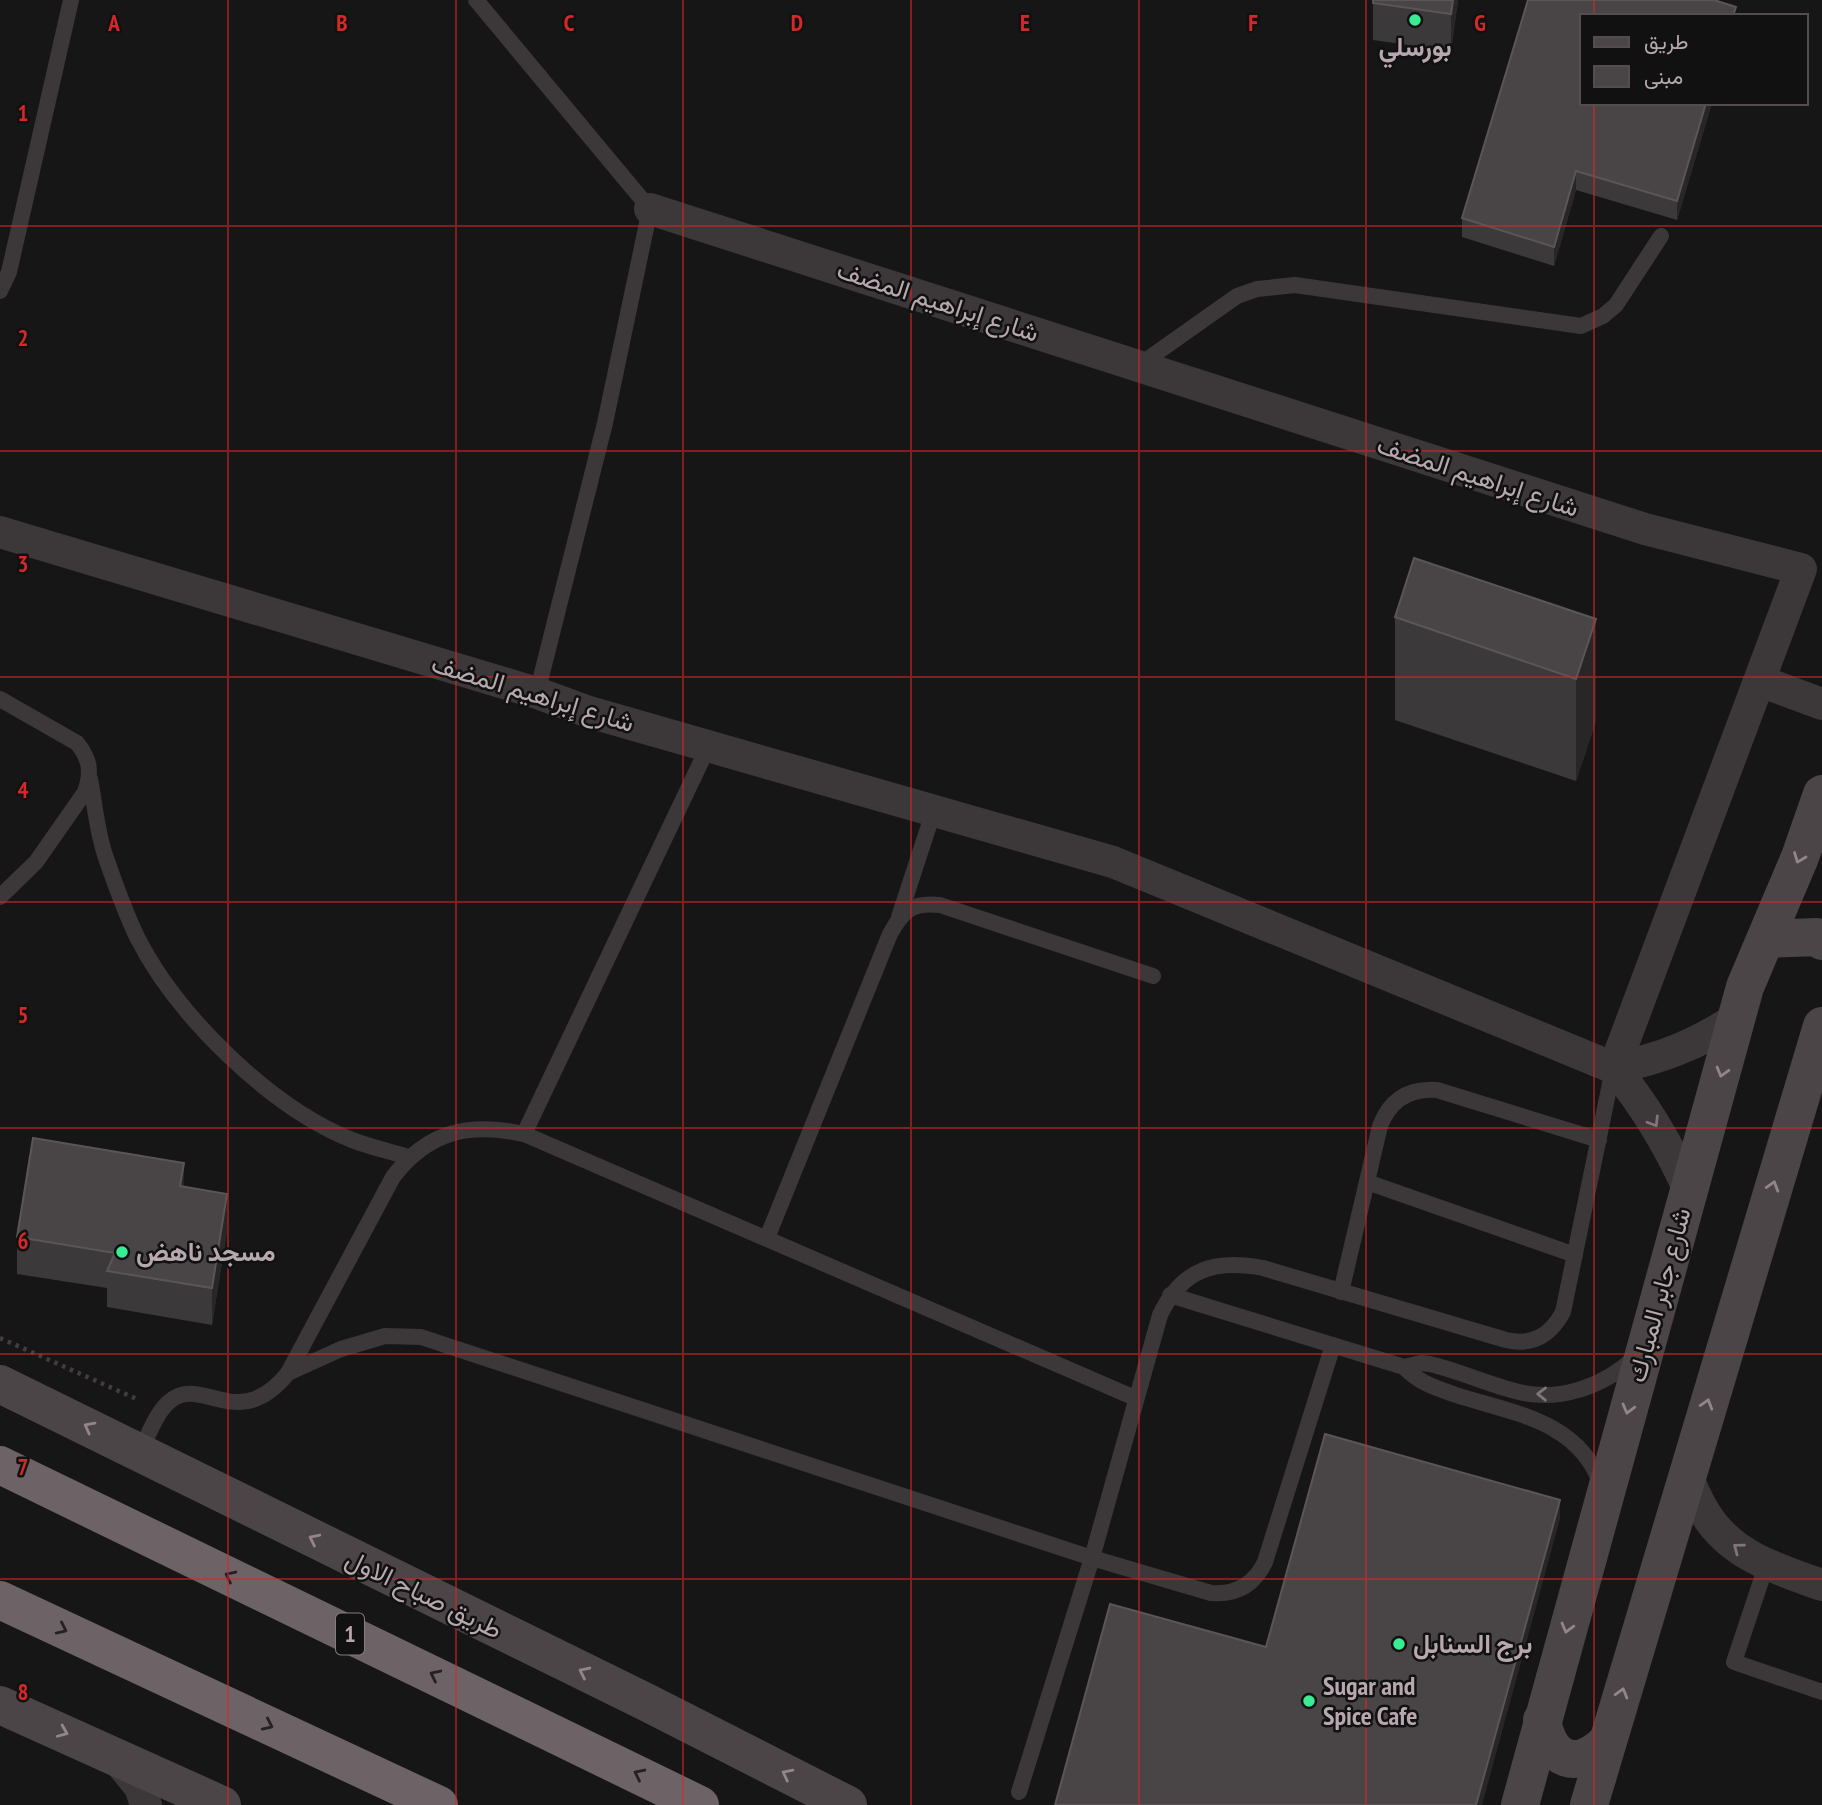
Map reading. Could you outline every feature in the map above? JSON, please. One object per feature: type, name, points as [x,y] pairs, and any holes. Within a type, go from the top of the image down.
[{"type":"highway","name":"1","points":[[0,1465],[700,1805]]},
{"type":"highway","points":[[0,1600],[439,1805]]},
{"type":"main road","name":"شارع جابر المبارك","points":[[1520,1805],[1745,987],[1800,857],[1822,794]]},
{"type":"main road","points":[[1766,939],[1817,937],[1822,940]]},
{"type":"main road","points":[[1589,1805],[1822,1026]]},
{"type":"main road","name":"طريق صباح الاول","points":[[0,1384],[634,1696],[848,1805]]},
{"type":"main road","points":[[0,1705],[222,1805]]},
{"type":"main road","points":[[1542,1720],[1545,1739],[1557,1754],[1576,1760],[1594,1755],[1607,1742]]},
{"type":"street","name":"شارع إبراهيم المضف","points":[[0,532],[537,693],[589,712],[1113,862],[1614,1068],[1801,569],[1644,529],[650,209]]},
{"type":"street","points":[[1760,681],[1822,704]]},
{"type":"street","points":[[1688,1188],[1648,1113],[1614,1068],[1667,1056],[1715,1033],[1738,1017]]},
{"type":"street","points":[[1686,1474],[1704,1512],[1720,1535],[1766,1566],[1822,1585]]},
{"type":"street","points":[[113,1754],[140,1787],[146,1805]]},
{"type":"lane","points":[[0,290],[9,272],[71,0]]},
{"type":"lane","points":[[476,0],[650,209],[605,423],[537,693]]},
{"type":"lane","points":[[1138,366],[1237,296],[1257,289],[1295,285],[1581,326],[1604,316],[1616,305],[1661,236]]},
{"type":"lane","points":[[0,699],[77,743],[85,753],[90,766],[90,779],[105,855],[138,938],[196,1021],[244,1072],[313,1120],[352,1140],[408,1157]]},
{"type":"lane","points":[[524,1134],[709,745]]},
{"type":"lane","points":[[0,897],[36,862],[85,792],[90,779]]},
{"type":"lane","points":[[767,1238],[898,919],[934,810]]},
{"type":"lane","points":[[898,919],[911,907],[925,903],[940,905],[1153,976]]},
{"type":"lane","points":[[1019,1792],[1092,1558],[1160,1315],[1170,1295],[1183,1282],[1201,1271],[1221,1265],[1242,1264],[1506,1340],[1529,1342],[1549,1332],[1563,1312],[1614,1068]]},
{"type":"lane","points":[[1341,1292],[1385,1115],[1401,1097],[1424,1089],[1437,1090],[1599,1140]]},
{"type":"lane","points":[[139,1453],[168,1402],[177,1396],[188,1393],[228,1403],[245,1402],[263,1397],[277,1387],[288,1373],[393,1177],[408,1157],[428,1143],[475,1129],[500,1129],[524,1134],[1135,1398]]},
{"type":"lane","points":[[1367,1182],[1575,1255]]},
{"type":"lane","points":[[1170,1295],[1404,1367],[1426,1385],[1537,1419],[1573,1440],[1598,1474],[1604,1494]]},
{"type":"lane","points":[[288,1373],[341,1349],[385,1336],[421,1337],[1092,1558],[1211,1593],[1234,1592],[1253,1581],[1265,1562],[1333,1345]]},
{"type":"lane","points":[[1404,1367],[1430,1364],[1520,1392],[1543,1395],[1566,1393],[1599,1382],[1628,1363],[1644,1347]]},
{"type":"lane","points":[[1766,1566],[1734,1662],[1822,1692]]},
{"type":"path","points":[[0,1338],[162,1411]]},
{"type":"building","points":[[1373,0],[1453,0],[1451,14],[1373,3]]},
{"type":"building","points":[[1528,0],[1714,0],[1736,7],[1734,14],[1580,14],[1580,105],[1705,105],[1677,201],[1576,171],[1554,247],[1462,218]]},
{"type":"building","points":[[1414,558],[1596,619],[1576,679],[1395,617]]},
{"type":"building","name":"مسجد ناهض","points":[[33,1138],[184,1163],[180,1186],[227,1194],[212,1288],[107,1271],[115,1253],[17,1237]]},
{"type":"building","name":"برج السنابل","points":[[1325,1434],[1560,1500],[1476,1805],[1055,1805],[1110,1604],[1266,1647]]},
{"type":"place","name":"بورسلي","points":[[1415,20]]},
{"type":"place","name":"مسجد ناهض","points":[[122,1252]]},
{"type":"place","name":"برج السنابل","points":[[1399,1644]]},
{"type":"place","name":"Sugar and Spice Cafe","points":[[1309,1701]]}]
